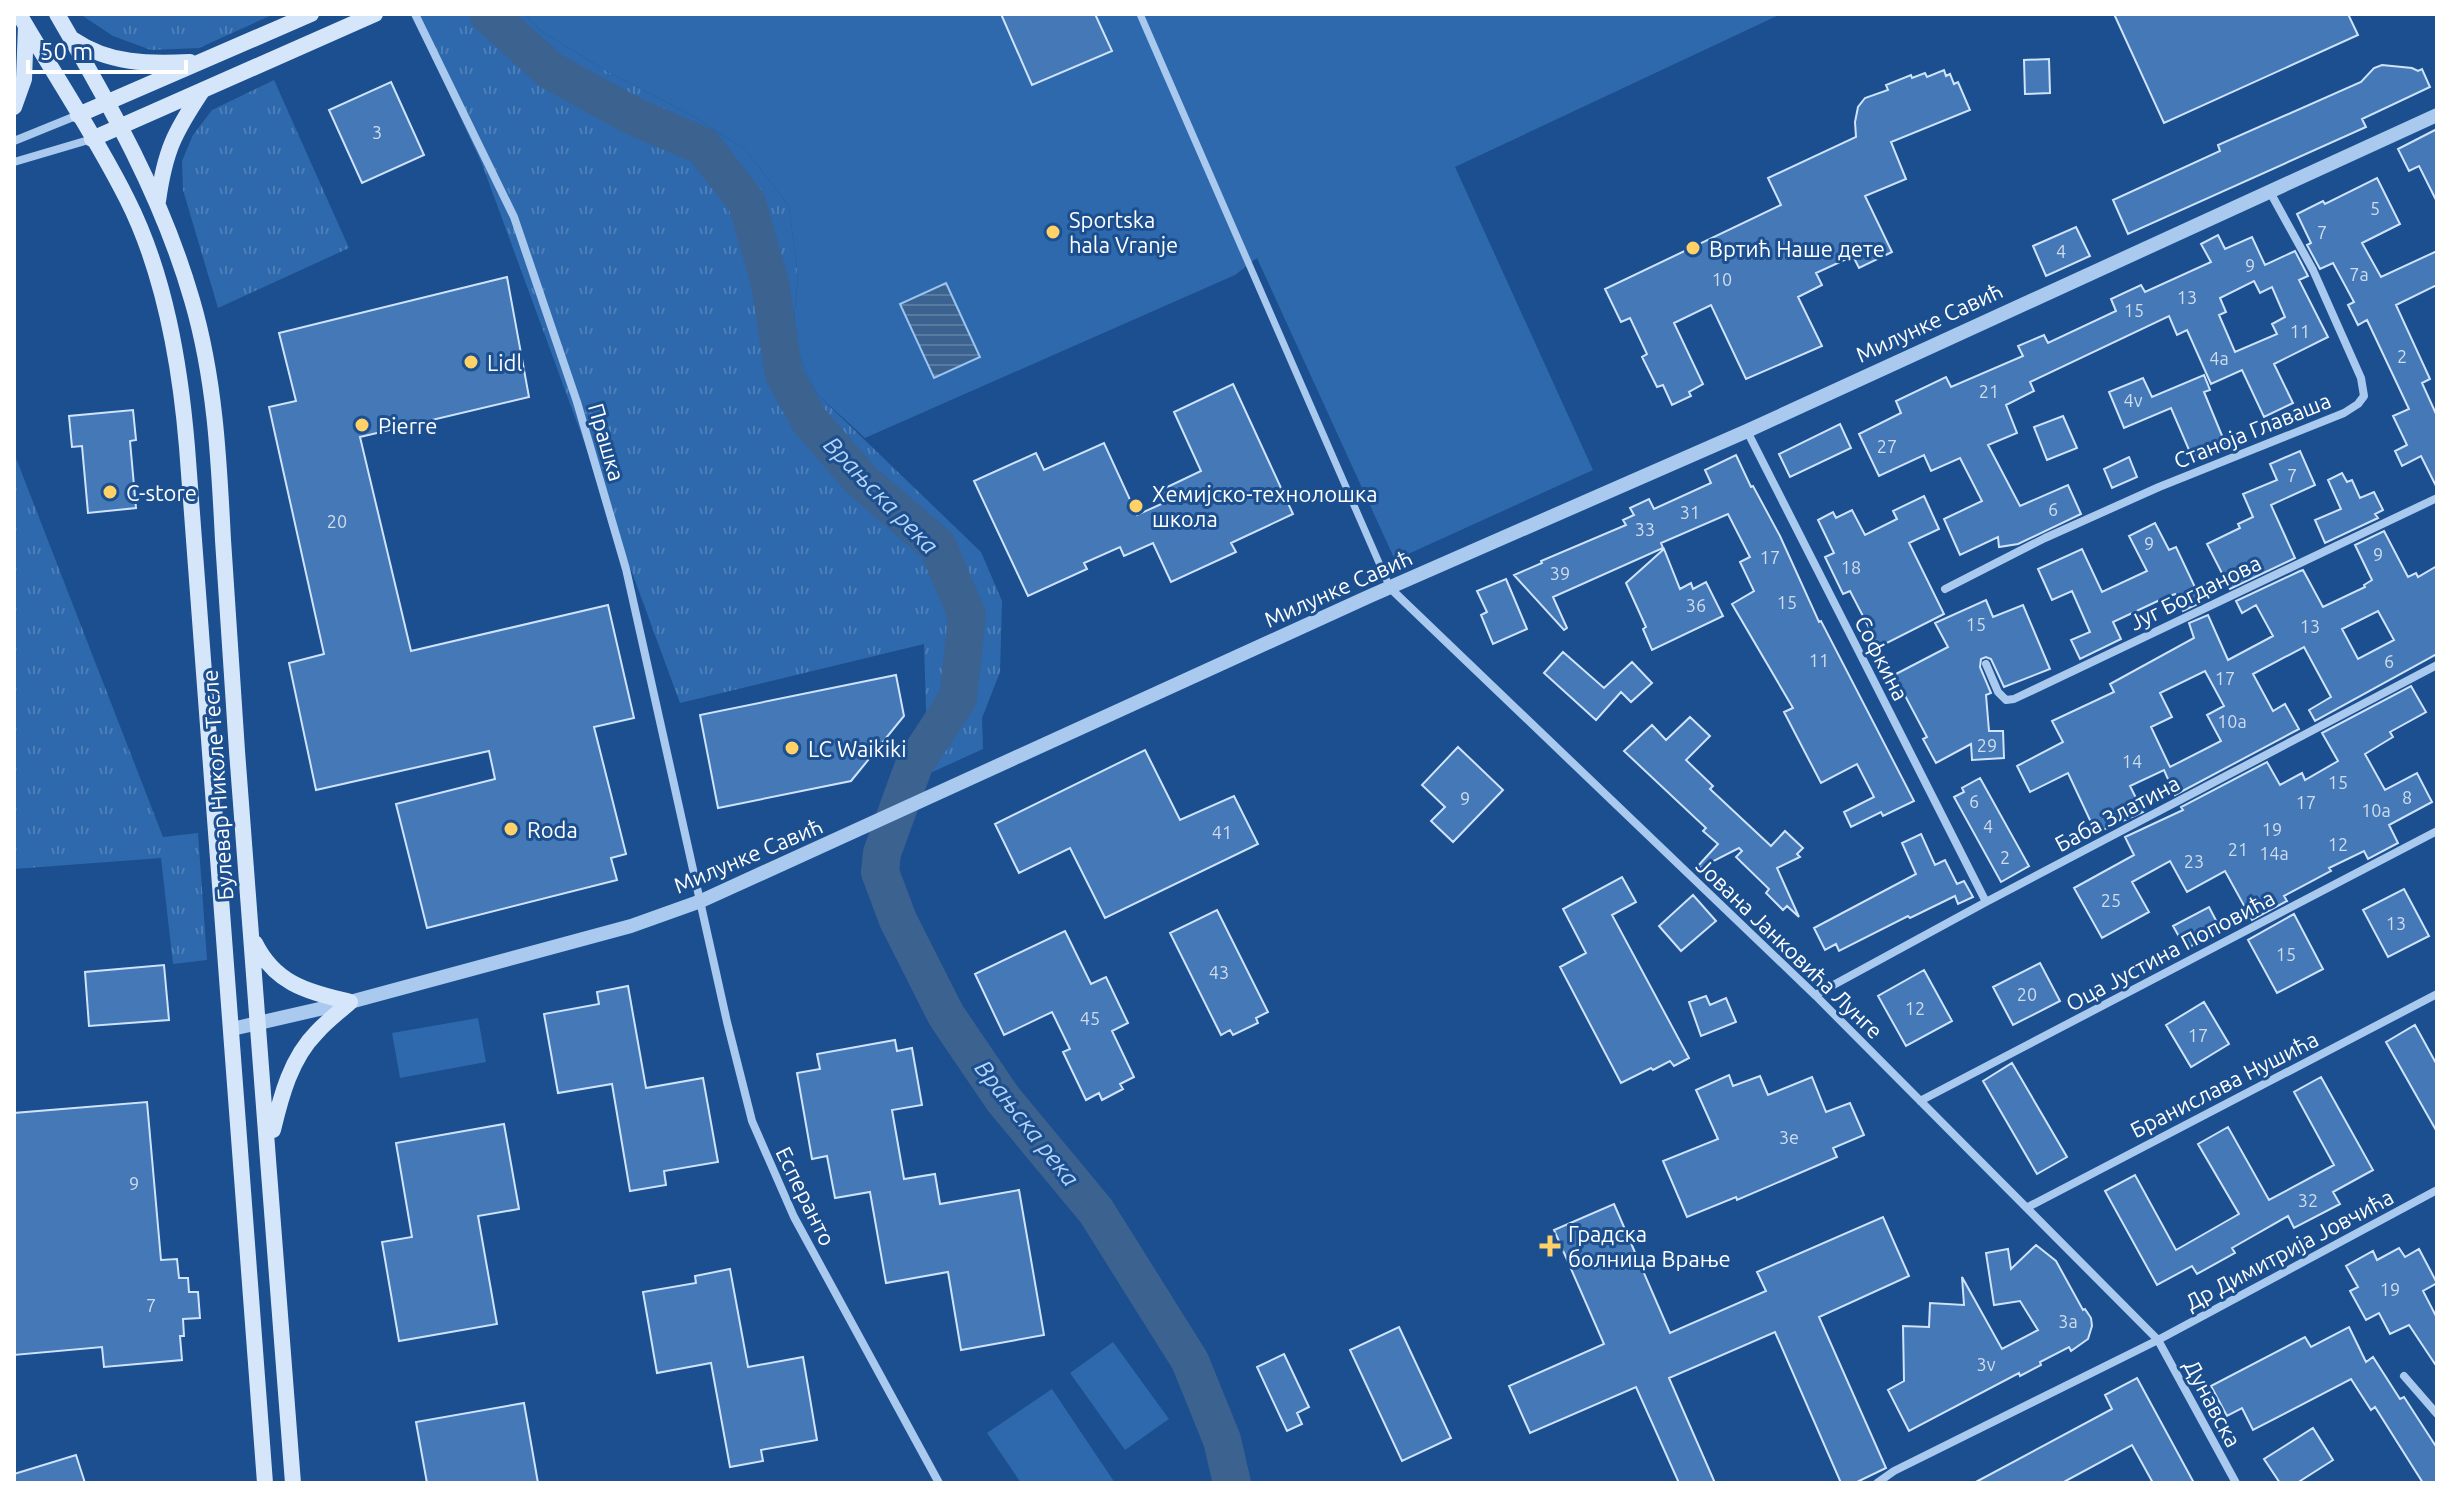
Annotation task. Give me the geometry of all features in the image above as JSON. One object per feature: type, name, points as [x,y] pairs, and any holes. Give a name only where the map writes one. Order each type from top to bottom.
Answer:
[{"type":"main road","name":"Булевар Николе Тесле","points":[[57,14],[122,126],[174,243],[194,304],[211,382],[293,1483]]},
{"type":"main road","points":[[78,115],[311,14]]},
{"type":"main road","points":[[92,139],[375,14]]},
{"type":"main road","name":"Булевар Николе Тесле","points":[[22,19],[128,200],[142,233],[165,313],[179,381],[187,447],[265,1483]]},
{"type":"main road","points":[[14,107],[24,79],[22,19]]},
{"type":"main road","points":[[70,37],[89,50],[116,59],[148,64],[203,62]]},
{"type":"main road","points":[[157,203],[165,157],[172,138],[203,90]]},
{"type":"main road","points":[[250,934],[265,964],[301,990],[350,1002]]},
{"type":"main road","points":[[269,1147],[282,1093],[298,1057],[316,1033],[350,1002]]},
{"type":"street","name":"Прашка","points":[[415,14],[514,217],[573,390],[626,569],[701,901]]},
{"type":"street","points":[[1140,14],[1390,588]]},
{"type":"street","points":[[14,141],[78,115]]},
{"type":"street","name":"Милунке Савић","points":[[232,1029],[350,1002],[631,926],[701,901],[1390,588],[1747,431],[2437,115]]},
{"type":"street","points":[[14,162],[92,139]]},
{"type":"street","name":"Станоја Главаша","points":[[1945,589],[2045,538],[2159,487],[2344,413],[2358,404],[2364,396],[2361,378],[2313,270],[2270,192]]},
{"type":"street","name":"Софкина","points":[[1747,431],[1986,902]]},
{"type":"street","name":"Југ Богданова","points":[[1986,664],[1998,692],[2006,700],[2014,699],[2437,498]]},
{"type":"street","name":"Јована Јанковића Лунге","points":[[1390,588],[1815,995],[2158,1340]]},
{"type":"street","name":"Баба Златина","points":[[1815,995],[2437,665]]},
{"type":"street","name":"Оца Јустина Поповића","points":[[1920,1101],[2437,831]]},
{"type":"street","name":"Есперанто","points":[[701,901],[752,1121],[794,1217],[939,1483]]},
{"type":"street","name":"Бранислава Нушића","points":[[2028,1207],[2437,994]]},
{"type":"street","name":"Др Димитрија Јовчића","points":[[1877,1483],[1894,1471],[2158,1340],[2437,1190]]},
{"type":"street","name":"Дунавска","points":[[2158,1340],[2236,1483]]},
{"type":"street","points":[[2404,1376],[2437,1414]]},
{"type":"green space","points":[[80,14],[274,14],[199,48],[151,50],[113,36]]},
{"type":"green space","points":[[424,14],[525,14],[541,31],[745,149],[789,206],[798,278],[792,340],[817,394],[981,552],[1002,601],[1000,672],[982,718],[983,749],[928,774],[924,644],[680,703],[482,164],[414,18]]},
{"type":"green space","name":"Sportska hala Vranje","points":[[525,14],[1781,14],[1455,167],[1593,470],[1395,560],[1257,258],[1235,275],[865,438],[817,394],[792,340],[798,278],[789,206],[745,149],[541,31]]},
{"type":"green space","points":[[274,80],[349,248],[218,308],[183,190],[182,161],[193,135],[212,110]]},
{"type":"green space","points":[[14,453],[163,837],[198,833],[207,960],[173,964],[161,858],[14,869]]},
{"type":"green space","points":[[478,1018],[486,1062],[400,1078],[392,1033]]},
{"type":"green space","points":[[1113,1342],[1169,1419],[1125,1450],[1070,1373]]},
{"type":"green space","points":[[1052,1389],[1115,1483],[1021,1483],[987,1433]]},
{"type":"shaded area","points":[[946,283],[980,357],[934,378],[900,304]]},
{"type":"building","points":[[1001,14],[1095,14],[1112,51],[1032,85]]},
{"type":"building","points":[[2114,14],[2348,14],[2358,35],[2164,123]]},
{"type":"building","points":[[2049,59],[2050,93],[2025,94],[2024,60]]},
{"type":"building","points":[[2382,65],[2422,69],[2430,87],[2362,119],[2366,127],[2128,234],[2113,200],[2220,151],[2218,145],[2361,82],[2374,68]]},
{"type":"building","points":[[1944,70],[1946,76],[1950,74],[1954,84],[1958,82],[1970,110],[1891,142],[1906,179],[1865,196],[1892,252],[1859,268],[1853,256],[1816,273],[1822,285],[1798,297],[1822,346],[1746,379],[1711,305],[1674,323],[1703,384],[1689,392],[1691,396],[1672,405],[1663,385],[1657,387],[1642,357],[1647,354],[1630,318],[1621,322],[1605,289],[1781,205],[1768,178],[1856,137],[1858,107],[1865,98],[1888,90],[1886,85],[1911,75],[1912,78],[1925,73],[1927,77]]},
{"type":"building","points":[[391,82],[424,155],[362,183],[329,110]]},
{"type":"building","points":[[2437,129],[2437,202],[2419,166],[2409,171],[2398,149]]},
{"type":"building","points":[[2377,178],[2400,224],[2362,243],[2381,277],[2437,251],[2437,285],[2396,305],[2430,379],[2422,383],[2437,416],[2437,488],[2421,456],[2402,466],[2395,451],[2407,445],[2393,416],[2409,409],[2367,320],[2358,325],[2348,305],[2354,302],[2333,263],[2320,269],[2307,245],[2311,243],[2297,214]]},
{"type":"building","points":[[2076,227],[2090,256],[2046,276],[2033,246]]},
{"type":"building","points":[[2218,235],[2225,249],[2252,237],[2265,265],[2295,251],[2308,276],[2299,280],[2328,337],[2274,364],[2293,403],[2264,417],[2242,370],[2211,384],[2187,330],[2177,335],[2169,316],[2030,382],[2034,391],[2006,405],[2017,433],[1988,445],[2020,506],[2068,485],[2081,514],[2018,544],[1999,547],[1998,537],[1960,555],[1944,519],[1982,501],[1960,458],[1931,471],[1924,455],[1879,476],[1859,434],[1901,413],[1896,401],[1946,377],[1951,387],[2023,356],[2018,346],[2044,335],[2048,343],[2116,311],[2111,299],[2141,285],[2145,292],[2211,262],[2201,244]],"holes":[[[2254,281],[2260,293],[2272,287],[2285,317],[2272,324],[2277,334],[2235,352],[2219,315],[2226,312],[2220,298]]]},
{"type":"building","points":[[507,277],[529,397],[360,437],[411,651],[608,605],[634,718],[594,727],[626,854],[611,858],[617,880],[427,928],[396,804],[495,779],[489,751],[316,790],[289,663],[324,654],[269,407],[296,401],[279,333]]},
{"type":"building","points":[[2204,375],[2210,390],[2204,392],[2225,443],[2192,457],[2171,408],[2124,428],[2109,392],[2143,378],[2152,397]]},
{"type":"building","points":[[1233,384],[1293,514],[1231,543],[1236,552],[1171,582],[1153,543],[1124,556],[1120,547],[1084,563],[1087,569],[1028,596],[974,481],[1036,453],[1044,470],[1104,443],[1137,515],[1168,501],[1163,489],[1201,471],[1174,412]]},
{"type":"building","points":[[133,410],[136,440],[130,441],[136,508],[88,513],[82,446],[72,447],[69,416]]},
{"type":"building","points":[[2063,416],[2077,448],[2047,460],[2034,427]]},
{"type":"building","points":[[1840,424],[1851,448],[1790,477],[1779,454]]},
{"type":"building","points":[[2300,451],[2315,485],[2271,505],[2295,558],[2230,589],[2207,544],[2240,528],[2238,524],[2253,517],[2243,494],[2277,480],[2270,464]]},
{"type":"building","points":[[1736,455],[1780,536],[1819,622],[1914,801],[1883,816],[1881,812],[1851,827],[1844,812],[1874,797],[1857,764],[1821,783],[1784,712],[1793,708],[1732,604],[1754,591],[1740,562],[1750,557],[1728,514],[1661,543],[1663,548],[1553,597],[1567,628],[1564,630],[1514,575],[1626,525],[1623,520],[1634,515],[1630,508],[1649,499],[1654,509],[1711,483],[1705,470]]},
{"type":"building","points":[[2129,457],[2137,477],[2112,488],[2104,469]]},
{"type":"building","points":[[2342,473],[2347,482],[2352,480],[2360,498],[2374,492],[2383,510],[2375,514],[2378,518],[2325,543],[2315,520],[2341,509],[2328,480]]},
{"type":"building","points":[[1924,496],[1939,529],[1909,543],[1944,614],[1879,647],[1850,591],[1843,594],[1825,557],[1834,553],[1818,520],[1833,512],[1836,518],[1852,510],[1865,535],[1897,519],[1893,511]]},
{"type":"building","points":[[2155,523],[2169,550],[2176,547],[2202,602],[2183,611],[2175,594],[2162,599],[2113,622],[2121,639],[2080,659],[2071,640],[2090,632],[2072,591],[2052,600],[2038,569],[2082,549],[2102,592],[2147,571],[2129,536]]},
{"type":"building","points":[[2384,531],[2408,577],[2416,573],[2418,577],[2437,566],[2437,654],[2315,721],[2309,710],[2331,697],[2304,647],[2253,674],[2273,711],[2285,704],[2299,729],[2175,795],[2164,770],[2130,786],[2143,812],[2096,833],[2068,773],[2030,792],[2017,766],[2063,742],[2052,721],[2114,692],[2110,684],[2194,638],[2189,623],[2208,615],[2228,660],[2273,636],[2256,605],[2242,613],[2236,601],[2300,571],[2303,570],[2323,607],[2365,587],[2372,580],[2355,545]],"holes":[[[2378,611],[2394,640],[2358,659],[2342,629]],[[2205,671],[2224,706],[2207,715],[2221,741],[2170,767],[2151,727],[2172,717],[2160,693]]]},
{"type":"building","points":[[1664,549],[1680,589],[1691,583],[1693,589],[1706,582],[1723,616],[1652,650],[1643,629],[1646,627],[1626,583]]},
{"type":"building","points":[[1506,579],[1527,629],[1493,644],[1481,615],[1487,612],[1477,591]]},
{"type":"building","points":[[1986,600],[1993,617],[2023,605],[2050,669],[2004,687],[1991,659],[1981,659],[1980,667],[1991,693],[1986,695],[1989,731],[2003,731],[2004,758],[1972,760],[1971,744],[1936,763],[1923,739],[1927,737],[1894,675],[1948,647],[1935,623]]},
{"type":"building","points":[[1563,652],[1604,688],[1632,662],[1652,683],[1631,702],[1621,692],[1596,720],[1544,673]]},
{"type":"building","name":"LC Waikiki","points":[[896,675],[904,716],[851,781],[718,808],[700,715]]},
{"type":"building","points":[[2411,686],[2426,712],[2390,732],[2393,737],[2365,754],[2385,790],[2417,773],[2432,802],[2389,825],[2398,843],[2368,859],[2364,851],[2329,868],[2331,871],[2284,896],[2287,901],[2252,920],[2225,871],[2187,892],[2170,861],[2132,882],[2149,912],[2102,938],[2074,888],[2134,855],[2125,837],[2183,810],[2181,807],[2267,762],[2280,785],[2302,773],[2305,780],[2338,761],[2322,733]]},
{"type":"building","points":[[1690,717],[1710,736],[1686,760],[1713,786],[1710,789],[1771,846],[1785,831],[1803,848],[1797,854],[1800,857],[1777,868],[1799,917],[1787,906],[1783,910],[1766,893],[1769,889],[1736,857],[1742,851],[1739,848],[1698,869],[1718,844],[1703,831],[1706,828],[1624,751],[1652,725],[1666,740]]},
{"type":"building","points":[[1458,747],[1503,790],[1453,842],[1431,821],[1445,807],[1422,785]]},
{"type":"building","points":[[1145,750],[1180,820],[1234,796],[1258,844],[1105,918],[1070,848],[1019,873],[995,824]]},
{"type":"building","points":[[1980,778],[2029,866],[2001,882],[1954,797],[1964,792],[1962,788]]},
{"type":"building","points":[[1921,834],[1935,865],[1945,860],[1957,884],[1964,881],[1973,897],[1958,904],[1955,896],[1839,951],[1836,944],[1825,950],[1814,928],[1916,874],[1902,843]]},
{"type":"building","points":[[1622,877],[1636,902],[1612,915],[1689,1058],[1674,1066],[1670,1061],[1621,1083],[1560,967],[1586,953],[1563,909]]},
{"type":"building","points":[[2404,889],[2429,936],[2388,957],[2363,910]]},
{"type":"building","points":[[1693,895],[1716,921],[1681,951],[1659,926]]},
{"type":"building","points":[[2209,907],[2221,930],[2186,949],[2173,926]]},
{"type":"building","points":[[1217,910],[1268,1012],[1256,1018],[1258,1023],[1233,1035],[1230,1030],[1221,1035],[1170,933]]},
{"type":"building","points":[[2294,914],[2323,969],[2277,993],[2248,940]]},
{"type":"building","points":[[1065,931],[1091,984],[1106,977],[1128,1023],[1112,1031],[1134,1077],[1120,1084],[1123,1089],[1102,1100],[1099,1093],[1086,1100],[1063,1052],[1070,1049],[1052,1012],[1004,1035],[975,974]]},
{"type":"building","points":[[2040,963],[2060,1001],[2013,1025],[1993,987]]},
{"type":"building","points":[[164,965],[169,1020],[89,1026],[85,972]]},
{"type":"building","points":[[1924,970],[1952,1021],[1906,1046],[1878,996]]},
{"type":"building","points":[[628,986],[646,1088],[703,1078],[718,1162],[664,1171],[666,1185],[630,1191],[612,1084],[558,1093],[544,1014],[599,1004],[597,992]]},
{"type":"building","points":[[1706,996],[1710,1005],[1726,998],[1736,1022],[1701,1036],[1689,1002]]},
{"type":"building","points":[[2204,1002],[2229,1044],[2191,1067],[2166,1025]]},
{"type":"building","points":[[2415,1025],[2437,1065],[2437,1132],[2386,1042]]},
{"type":"building","points":[[895,1040],[897,1051],[912,1048],[922,1105],[892,1110],[904,1179],[935,1174],[940,1204],[1019,1190],[1044,1335],[961,1350],[948,1272],[886,1283],[870,1192],[835,1198],[827,1156],[812,1159],[797,1073],[820,1069],[817,1054]]},
{"type":"building","points":[[2012,1063],[2067,1157],[2037,1174],[1983,1081]]},
{"type":"building","points":[[1729,1075],[1733,1086],[1760,1076],[1768,1095],[1812,1077],[1826,1112],[1850,1103],[1864,1135],[1833,1148],[1837,1157],[1737,1200],[1736,1197],[1687,1217],[1663,1161],[1718,1139],[1696,1090]]},
{"type":"building","points":[[2321,1077],[2373,1170],[2333,1192],[2340,1204],[2294,1228],[2288,1216],[2232,1248],[2235,1253],[2197,1274],[2192,1266],[2157,1285],[2105,1191],[2135,1175],[2176,1250],[2239,1214],[2198,1144],[2228,1127],[2269,1200],[2334,1165],[2294,1092]]},
{"type":"building","points":[[147,1102],[161,1260],[177,1259],[179,1278],[188,1278],[189,1292],[198,1292],[200,1318],[183,1319],[184,1336],[180,1336],[182,1360],[104,1367],[102,1347],[14,1355],[14,1113]]},
{"type":"building","points":[[504,1124],[519,1209],[478,1216],[497,1324],[399,1341],[382,1242],[412,1237],[396,1143]]},
{"type":"building","points":[[1614,1204],[1670,1333],[1766,1291],[1757,1272],[1883,1217],[1909,1276],[1819,1317],[1886,1468],[1855,1483],[1841,1483],[1775,1332],[1669,1378],[1715,1483],[1679,1483],[1636,1387],[1530,1433],[1509,1386],[1604,1344],[1554,1230]]},
{"type":"building","points":[[2036,1245],[2056,1261],[2083,1310],[2091,1318],[2088,1339],[2071,1351],[2069,1347],[2040,1362],[2041,1365],[2020,1376],[2019,1373],[1909,1431],[1888,1390],[1904,1381],[1903,1326],[1929,1327],[1930,1303],[1964,1305],[1962,1277],[2002,1349],[2038,1330],[2020,1301],[1994,1305],[1986,1253],[2008,1249],[2011,1269]]},
{"type":"building","points":[[2399,1248],[2405,1257],[2419,1249],[2437,1283],[2423,1291],[2437,1318],[2437,1367],[2409,1325],[2390,1334],[2379,1313],[2366,1320],[2350,1291],[2358,1287],[2346,1266],[2373,1251],[2377,1260]]},
{"type":"building","points":[[730,1269],[748,1367],[803,1357],[817,1440],[761,1450],[763,1461],[730,1467],[711,1363],[657,1373],[643,1292],[696,1283],[695,1276]]},
{"type":"building","points":[[1399,1327],[1451,1438],[1402,1461],[1350,1350]]},
{"type":"building","points":[[2349,1327],[2366,1362],[2373,1357],[2437,1448],[2437,1483],[2423,1483],[2375,1407],[2371,1410],[2351,1379],[2253,1430],[2242,1408],[2227,1416],[2211,1386],[2305,1337],[2311,1347]]},
{"type":"building","points":[[1284,1354],[1309,1407],[1297,1413],[1302,1424],[1287,1431],[1257,1367]]},
{"type":"building","points":[[2137,1378],[2194,1483],[2153,1483],[2132,1445],[2062,1483],[1974,1483],[2112,1409],[2105,1395]]},
{"type":"building","points":[[524,1403],[538,1483],[427,1483],[416,1422]]},
{"type":"building","points":[[2313,1428],[2333,1460],[2297,1483],[2280,1483],[2264,1459]]},
{"type":"building","points":[[76,1455],[85,1483],[14,1483],[14,1474]]},
{"type":"waterway","name":"Врањска река","points":[[488,14],[551,71],[635,117],[703,146],[747,203],[770,283],[784,374],[809,420],[862,481],[938,546],[967,616],[958,698],[914,765],[882,853],[880,872],[898,920],[946,1015],[1003,1099],[1096,1211],[1190,1361],[1222,1440],[1232,1483]]},
{"type":"place","name":"Sportska hala Vranje","points":[[1053,232]]},
{"type":"place","name":"Вртић Наше дете","points":[[1693,248]]},
{"type":"place","name":"Lidl","points":[[471,362]]},
{"type":"place","name":"Pierre","points":[[362,425]]},
{"type":"place","name":"C-store","points":[[110,492]]},
{"type":"place","name":"Хемијско-технолошка школа","points":[[1136,506]]},
{"type":"place","name":"LC Waikiki","points":[[792,748]]},
{"type":"place","name":"Roda","points":[[511,829]]},
{"type":"place","name":"Градска болница Врање","points":[[1550,1246]]}]
